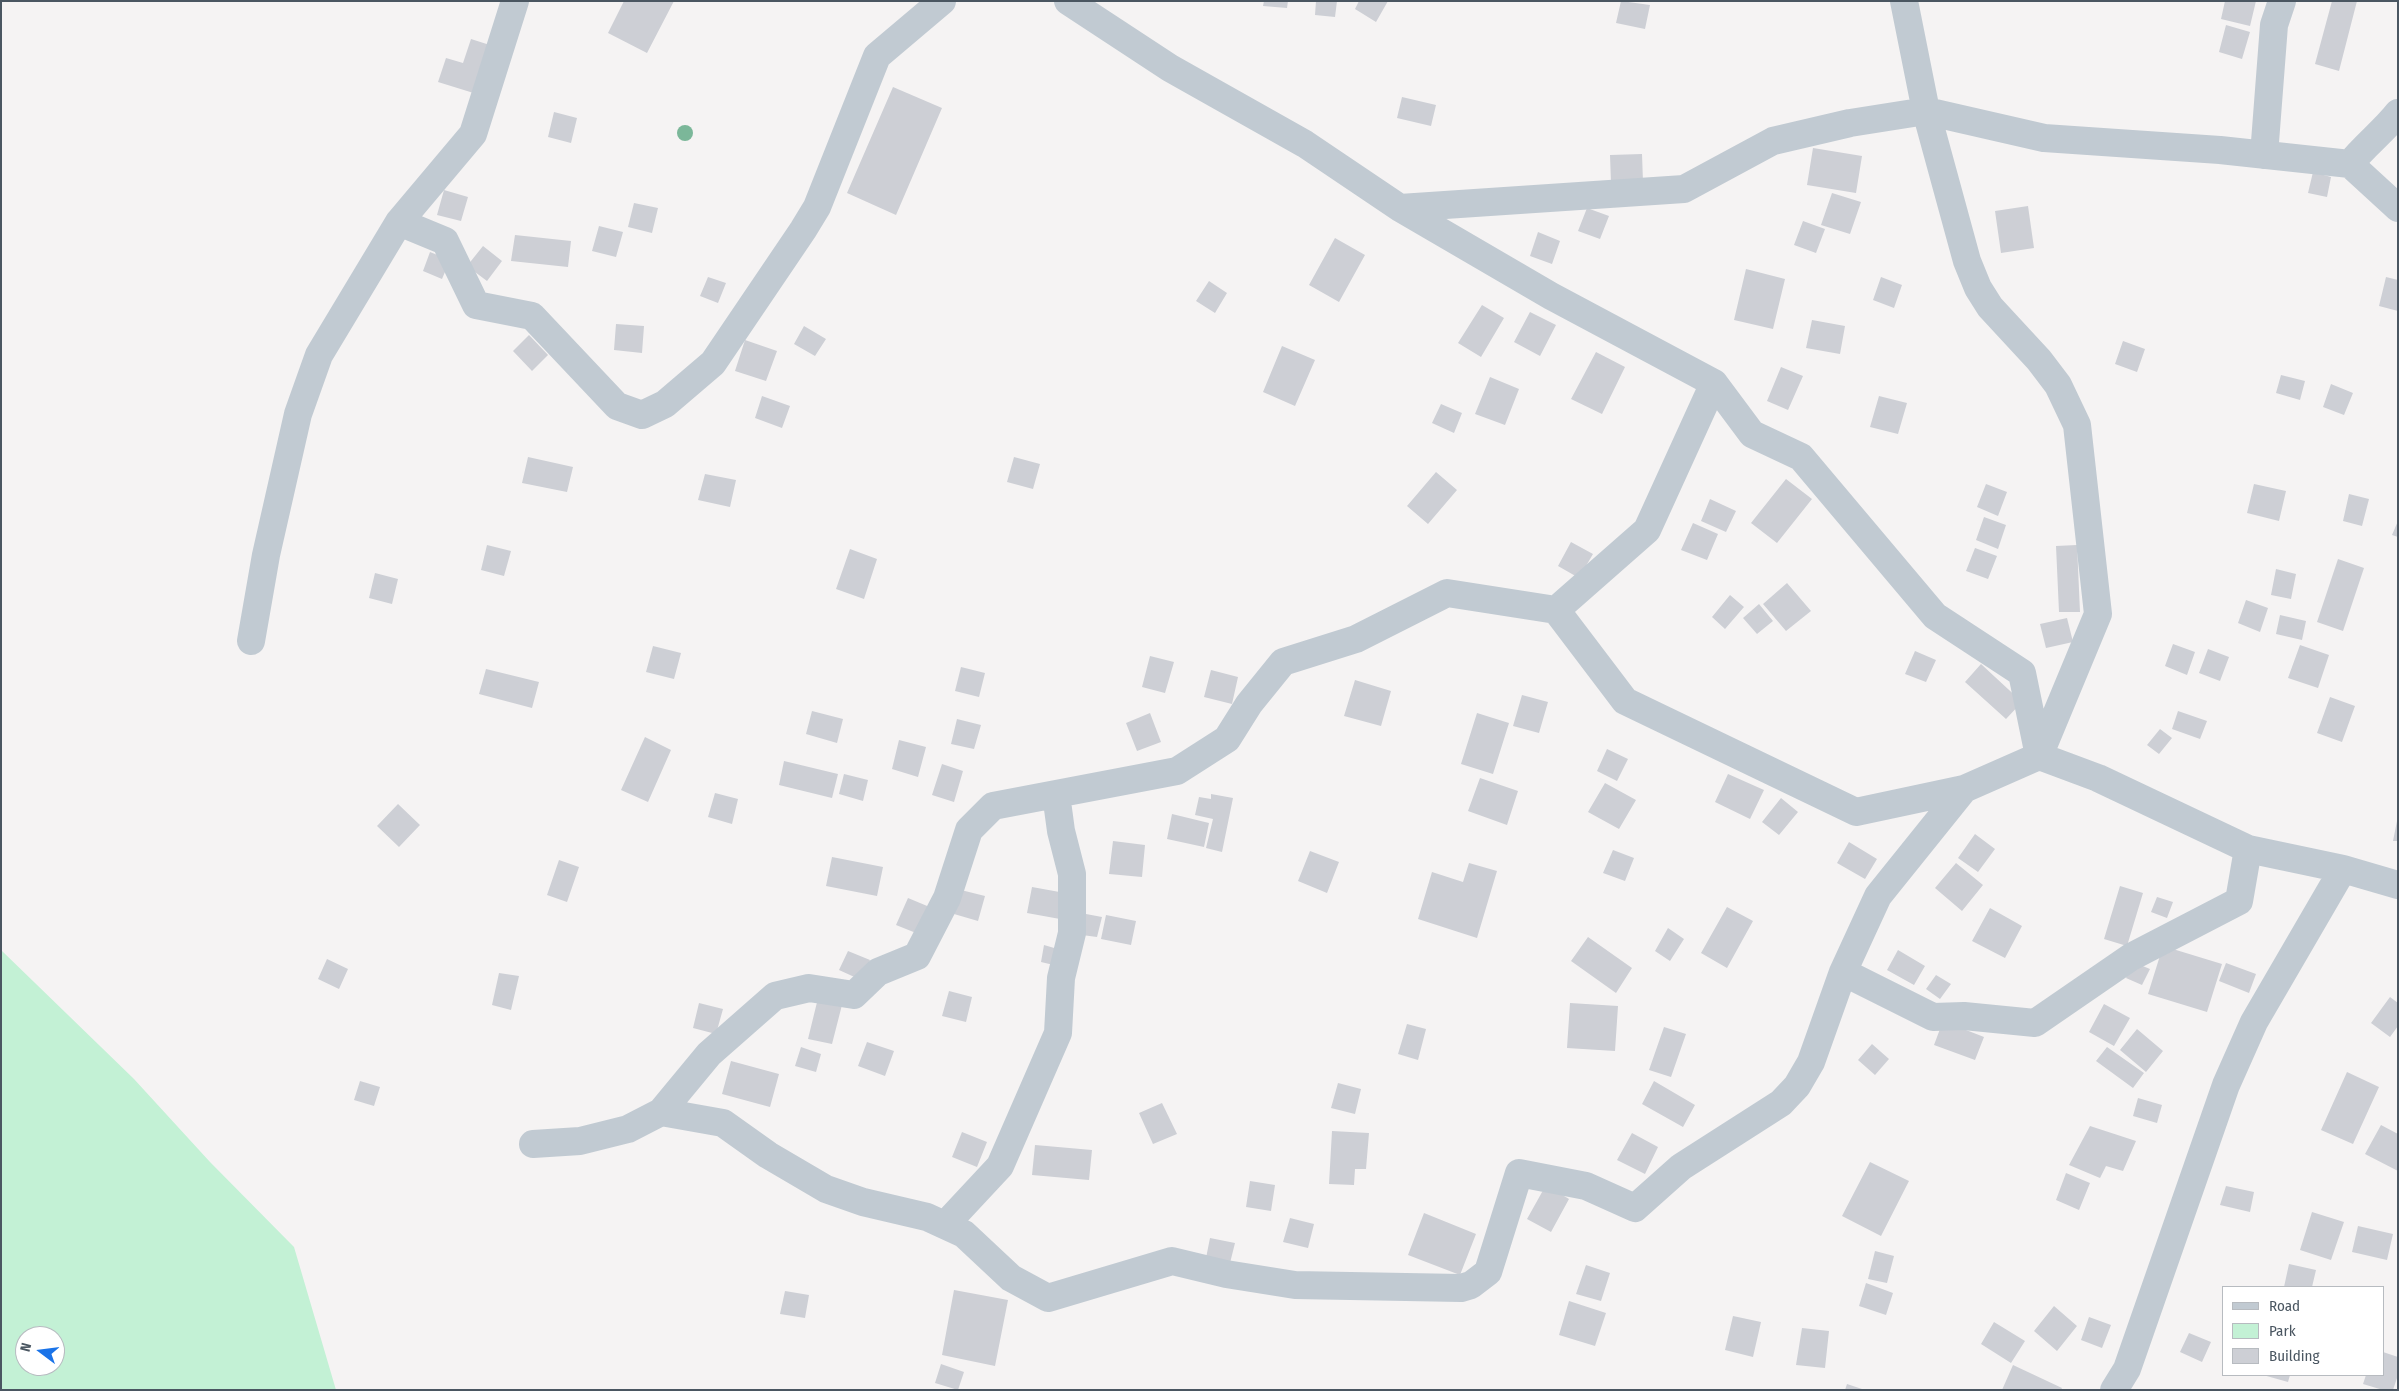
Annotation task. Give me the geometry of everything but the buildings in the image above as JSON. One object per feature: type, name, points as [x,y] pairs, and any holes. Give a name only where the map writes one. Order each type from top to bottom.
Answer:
[{"type":"street","points":[[251,641],[266,555],[298,414],[319,355],[399,222],[472,134],[515,1]]},
{"type":"street","points":[[399,222],[445,241],[476,305],[532,316],[617,406],[642,415],[654,411],[666,404],[713,364],[817,207],[866,80],[878,56],[942,1]]},
{"type":"street","points":[[1068,1],[1170,68],[1305,144],[1400,208],[1551,296],[1714,383],[1752,434],[1800,457],[1935,616],[2022,673],[2039,756]]},
{"type":"street","points":[[532,1144],[580,1140],[628,1129],[661,1112],[709,1054],[774,996],[809,988],[854,995],[878,972],[917,956],[947,898],[969,830],[993,806],[1177,771],[1227,739],[1249,704],[1283,662],[1356,639],[1447,593],[1556,610],[1625,701],[1856,812],[1964,789],[2039,756],[2098,614],[2077,425],[2058,385],[2039,360],[1990,307],[1978,288],[1967,261],[1926,111],[1904,1]]},
{"type":"street","points":[[2264,155],[2274,25],[2282,1]]},
{"type":"street","points":[[1400,208],[1684,189],[1773,141],[1850,123],[1926,111],[2044,138],[2264,155],[2350,164],[2398,208]]},
{"type":"street","points":[[2350,164],[2366,143],[2389,124],[2398,113]]},
{"type":"street","points":[[1556,610],[1646,530],[1714,383]]},
{"type":"street","points":[[2039,756],[2098,778],[2248,849],[2343,869],[2398,885]]},
{"type":"street","points":[[661,1112],[723,1123],[768,1155],[826,1189],[863,1202],[927,1217],[964,1234],[1011,1278],[1048,1298],[1172,1261],[1226,1274],[1295,1285],[1461,1288],[1488,1272],[1519,1173],[1586,1186],[1635,1208],[1681,1167],[1781,1103],[1796,1086],[1811,1062],[1843,972],[1878,896],[1964,789]]},
{"type":"street","points":[[944,1225],[1000,1166],[1058,1034],[1061,978],[1072,933],[1072,874],[1061,830],[1056,794]]},
{"type":"street","points":[[1843,972],[1933,1017],[1964,1016],[2035,1023],[2131,958],[2240,901],[2248,849]]},
{"type":"street","points":[[2114,1390],[2127,1370],[2230,1076],[2254,1022],[2343,869]]},
{"type":"green space","points":[[1,950],[134,1079],[210,1162],[294,1247],[336,1390],[1,1390]]}]
